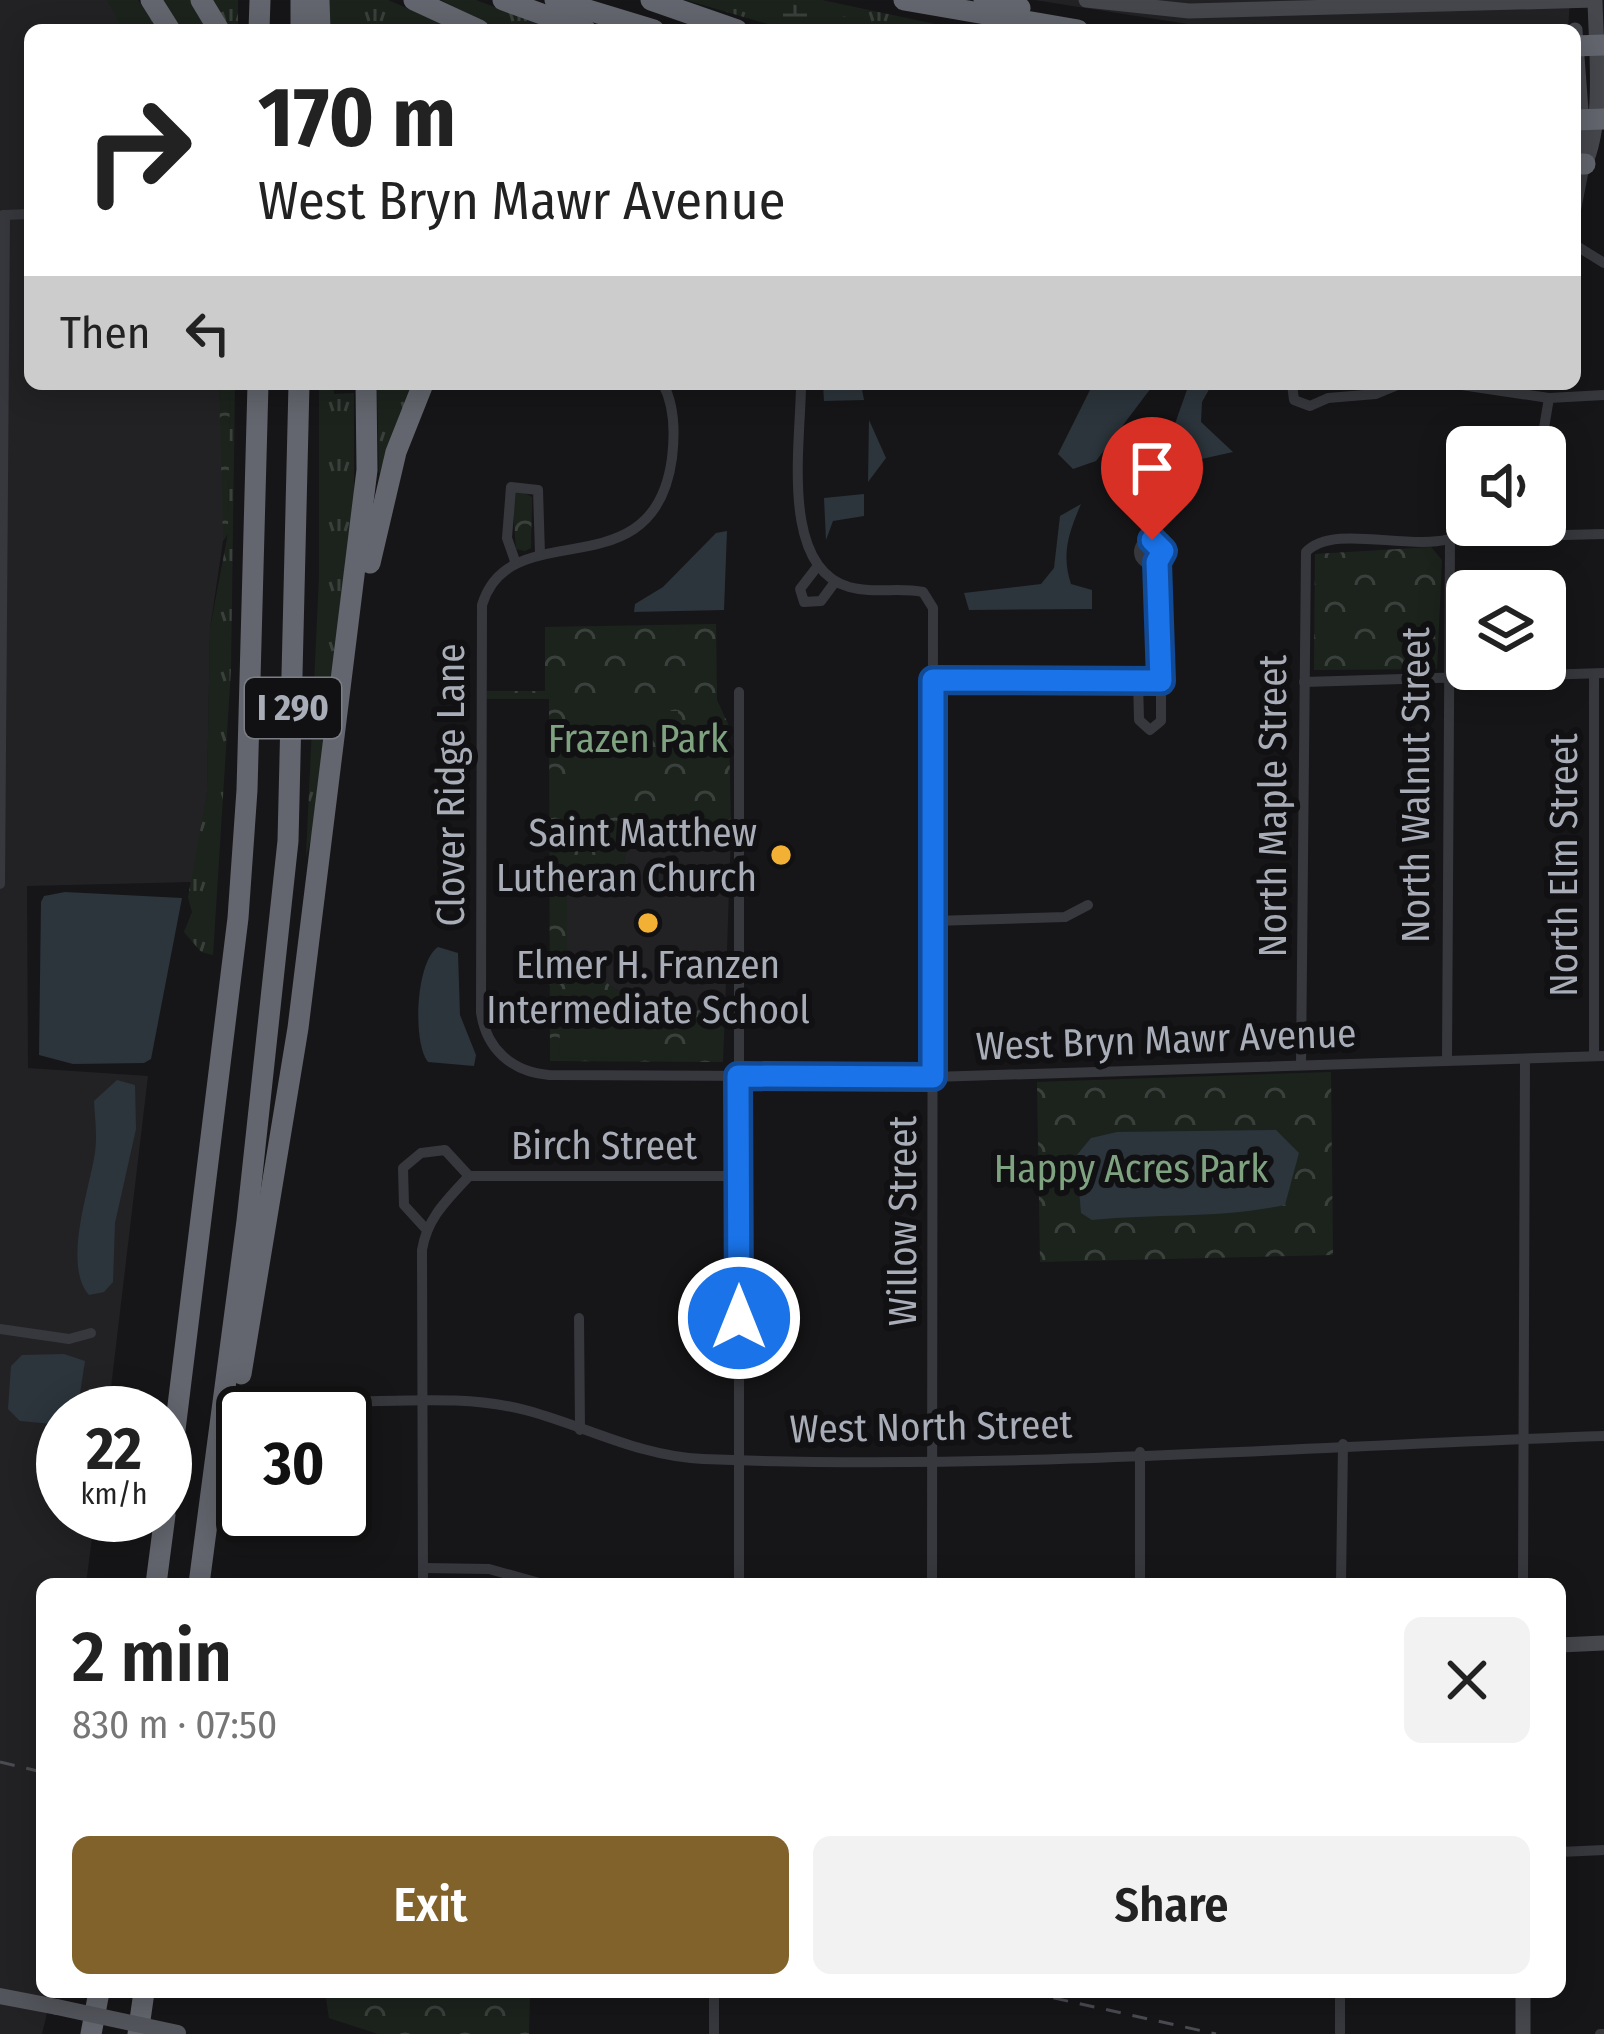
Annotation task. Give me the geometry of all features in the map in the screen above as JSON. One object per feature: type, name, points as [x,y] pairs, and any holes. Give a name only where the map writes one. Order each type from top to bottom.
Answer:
[{"type":"highway","points":[[414,0],[466,24]]},
{"type":"highway","points":[[503,0],[569,24]]},
{"type":"highway","points":[[555,0],[634,24]]},
{"type":"highway","points":[[651,0],[720,24]]},
{"type":"highway","points":[[904,0],[1043,24]]},
{"type":"highway","points":[[984,0],[1078,24]]},
{"type":"highway","points":[[244,390],[254,605]]},
{"type":"highway","name":"I 290","points":[[181,1386],[238,918],[254,605],[258,390]]},
{"type":"highway","name":"I 290","points":[[200,1578],[288,842],[299,390]]},
{"type":"highway","points":[[208,1521],[238,1393],[278,1158],[367,470],[366,390]]},
{"type":"highway","points":[[330,769],[343,731],[377,522],[395,452],[421,390]]},
{"type":"highway","name":"I 290","points":[[156,1578],[161,1542]]},
{"type":"highway","points":[[94,2034],[100,1998]]},
{"type":"highway","points":[[138,2034],[143,1998]]},
{"type":"main road","points":[[0,1996],[181,2033]]},
{"type":"street","points":[[1086,0],[1189,11],[1595,0],[1598,124],[1588,164]]},
{"type":"street","points":[[1581,92],[1588,164]]},
{"type":"street","points":[[0,884],[3,215]]},
{"type":"street","points":[[540,554],[538,490],[517,485],[508,492],[507,538],[515,561],[601,546],[628,532],[652,507],[672,456],[672,410],[665,390]]},
{"type":"street","name":"Willow Street","points":[[801,390],[801,526],[817,568],[835,582],[928,596],[933,608],[932,1578]]},
{"type":"street","points":[[1292,390],[1292,397],[1302,405],[1316,406],[1328,398],[1361,398],[1383,390]]},
{"type":"street","points":[[1326,390],[1328,398]]},
{"type":"street","points":[[1495,390],[1549,398],[1604,395]]},
{"type":"street","points":[[1544,426],[1549,398]]},
{"type":"street","points":[[1566,535],[1604,534]]},
{"type":"street","name":"North Maple Street","points":[[1301,1065],[1309,548],[1328,541],[1446,539]]},
{"type":"street","name":"Clover Ridge Lane","points":[[515,561],[490,585],[481,612],[481,1006],[486,1032],[509,1063],[540,1075],[738,1076]]},
{"type":"street","points":[[1138,680],[1139,720],[1148,730],[1161,722],[1157,562]]},
{"type":"street","name":"Willow Street","points":[[817,568],[800,589],[805,602],[821,601],[835,582]]},
{"type":"street","points":[[1566,674],[1599,673]]},
{"type":"street","name":"North Elm Street","points":[[1599,673],[1599,1056]]},
{"type":"street","points":[[1304,682],[1446,678]]},
{"type":"street","points":[[933,680],[1161,681]]},
{"type":"street","name":"North Walnut Street","points":[[1447,1061],[1449,690]]},
{"type":"street","points":[[739,692],[739,1578]]},
{"type":"street","points":[[933,921],[1065,917],[1088,904]]},
{"type":"street","name":"West Bryn Mawr Avenue","points":[[738,1076],[933,1077],[1599,1056]]},
{"type":"street","points":[[1523,1578],[1525,1060]]},
{"type":"street","name":"Birch Street","points":[[469,1176],[425,1228],[404,1205],[403,1168],[421,1153],[445,1150],[469,1176],[740,1176]]},
{"type":"street","points":[[422,1578],[425,1228]]},
{"type":"street","points":[[579,1318],[580,1430]]},
{"type":"street","points":[[0,1329],[69,1339],[92,1333]]},
{"type":"street","name":"West North Street","points":[[372,1402],[503,1406],[657,1456],[739,1460],[933,1459],[1604,1436]]},
{"type":"street","points":[[1341,1578],[1343,1444]]},
{"type":"street","points":[[1139,1452],[1139,1578]]},
{"type":"street","points":[[423,1568],[489,1570],[520,1578]]},
{"type":"street","points":[[1566,1645],[1604,1643]]},
{"type":"street","points":[[1566,1852],[1604,1850]]},
{"type":"street","points":[[714,1998],[714,2034]]},
{"type":"street","points":[[1340,1998],[1340,2034]]},
{"type":"street","points":[[1523,1998],[1523,2034]]},
{"type":"shaded area","points":[[0,0],[107,0],[121,24],[24,24],[24,390],[219,390],[223,541],[210,629],[207,792],[192,882],[27,886],[28,1068],[148,1076],[111,1386],[36,1386],[36,1542],[91,1542],[87,1578],[36,1578],[36,1998],[51,1998],[42,2034],[0,2034]]},
{"type":"shaded area","points":[[1034,0],[1570,0],[1568,24],[1188,24]]},
{"type":"shaded area","points":[[823,390],[862,390],[864,400],[824,401]]},
{"type":"shaded area","points":[[1090,390],[1149,390],[1096,461],[1073,469],[1058,454]]},
{"type":"shaded area","points":[[1187,390],[1209,390],[1202,402],[1201,422],[1233,452],[1197,460],[1163,458]]},
{"type":"shaded area","points":[[869,420],[886,458],[868,482]]},
{"type":"shaded area","points":[[864,494],[864,516],[833,521],[826,540],[824,498]]},
{"type":"shaded area","points":[[1081,504],[1070,534],[1067,563],[1071,584],[1092,590],[1092,609],[969,610],[964,593],[1041,584],[1054,568],[1060,516]]},
{"type":"shaded area","points":[[727,531],[724,610],[634,612],[635,604],[663,587],[716,533]]},
{"type":"shaded area","name":"Elmer H. Franzen Intermediate School","points":[[648,829],[731,830],[725,1011],[644,1009],[567,955],[566,882],[624,880],[626,838]]},
{"type":"shaded area","points":[[65,892],[182,898],[151,1059],[144,1063],[73,1064],[39,1055],[41,902],[44,896]]},
{"type":"shaded area","points":[[438,947],[458,953],[460,1015],[476,1055],[474,1066],[428,1062],[423,1052],[418,1021],[421,984]]},
{"type":"shaded area","points":[[117,1080],[135,1085],[136,1129],[115,1223],[113,1282],[104,1292],[89,1295],[78,1266],[78,1248],[95,1151],[94,1101]]},
{"type":"shaded area","points":[[1276,1130],[1299,1153],[1285,1205],[1092,1220],[1081,1213],[1076,1156],[1091,1138],[1117,1132]]},
{"type":"shaded area","points":[[64,1354],[85,1361],[81,1386],[36,1386],[36,1422],[20,1421],[8,1409],[11,1366],[22,1355]]},
{"type":"green space","points":[[107,0],[138,0],[155,24],[120,24]]},
{"type":"green space","points":[[162,0],[238,0],[238,24],[177,24]]},
{"type":"green space","points":[[329,0],[388,0],[444,24],[330,24]]},
{"type":"green space","points":[[441,0],[476,0],[540,24],[489,24]]},
{"type":"green space","points":[[686,0],[822,0],[935,24],[768,24]]},
{"type":"green space","points":[[791,4],[878,24],[790,24],[780,17]]},
{"type":"green space","points":[[219,390],[230,390],[228,534],[223,541]]},
{"type":"green space","points":[[230,390],[235,390],[231,669],[213,955],[201,952],[184,932],[192,912],[188,897],[207,792],[210,629],[228,533]]},
{"type":"green space","points":[[319,390],[334,390],[334,394],[354,393],[354,497],[316,817],[306,857],[319,578]]},
{"type":"green space","points":[[377,390],[410,390],[379,474]]},
{"type":"green space","points":[[518,490],[532,497],[531,548],[525,551],[516,549],[512,496]]},
{"type":"green space","points":[[1431,547],[1442,560],[1437,669],[1314,670],[1315,554]]},
{"type":"green space","name":"Frazen Park","points":[[716,624],[717,700],[729,726],[731,830],[649,829],[647,839],[626,839],[624,880],[567,882],[567,955],[644,1009],[725,1011],[723,1062],[550,1061],[549,699],[487,699],[487,691],[545,691],[545,627]]},
{"type":"green space","points":[[572,709],[632,709],[632,802],[572,802]]},
{"type":"green space","points":[[662,711],[678,711],[678,745],[662,746]]},
{"type":"green space","points":[[559,989],[605,991],[624,1000],[629,1045],[620,1059],[560,1058]]},
{"type":"green space","name":"Happy Acres Park","points":[[1331,1072],[1333,1255],[1040,1262],[1037,1082]]},
{"type":"green space","points":[[326,1998],[530,1998],[529,2034],[378,2034],[329,2018]]},
{"type":"railway","points":[[0,1762],[36,1771]]},
{"type":"railway","points":[[1054,1998],[1216,2034]]},
{"type":"place","name":"Saint Matthew Lutheran Church","points":[[781,855]]},
{"type":"place","name":"Elmer H. Franzen Intermediate School","points":[[648,923]]},
{"type":"route","points":[[739,1318],[738,1076],[933,1077],[933,680],[1161,681],[1162,581],[1157,562],[1163,551],[1152,540]]}]
